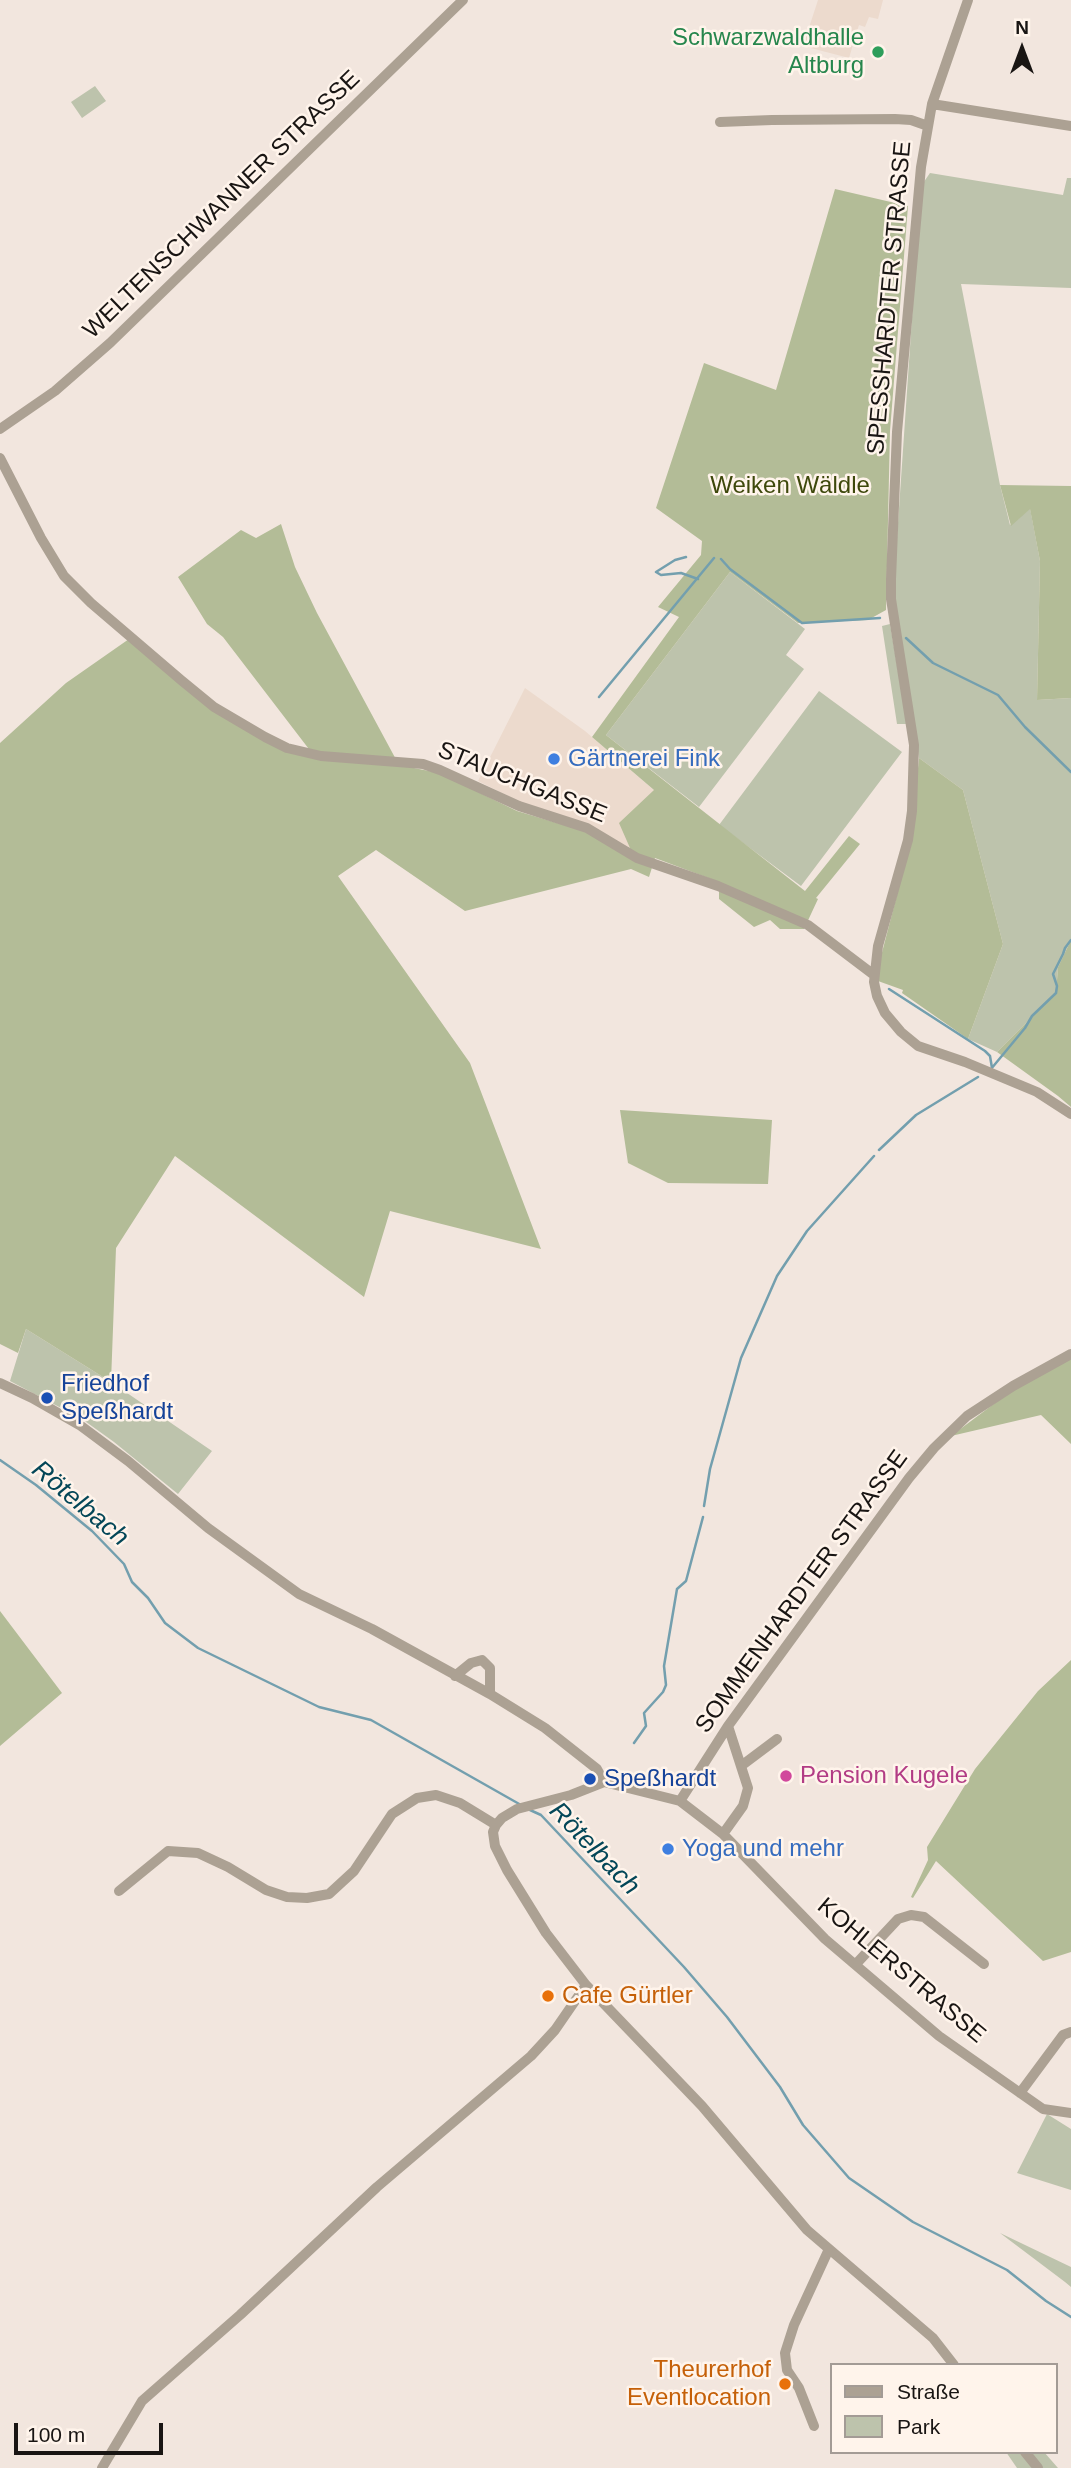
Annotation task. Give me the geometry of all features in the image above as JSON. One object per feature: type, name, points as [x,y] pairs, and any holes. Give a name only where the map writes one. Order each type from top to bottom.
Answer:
[{"type":"street","name":"WELTENSCHWANNER STRASSE","points":[[0,429],[55,391],[110,344],[463,0]]},
{"type":"street","name":"SPESSHARDTER STRASSE","points":[[968,0],[932,104],[920,167],[897,432],[891,579],[891,598],[914,745],[912,811],[908,840],[878,946],[874,975],[877,996],[885,1013],[901,1032],[918,1046],[1026,1087],[1071,1114]]},
{"type":"street","points":[[932,104],[1071,126]]},
{"type":"street","points":[[720,122],[895,119],[928,126]]},
{"type":"street","name":"STAUCHGASSE","points":[[0,458],[41,538],[64,576],[91,603],[214,707],[287,748],[321,756],[422,764],[519,806],[587,828],[636,858],[718,886],[808,925],[874,975]]},
{"type":"street","name":"SOMMENHARDTER STRASSE","points":[[680,1801],[728,1726],[908,1478],[934,1448],[967,1416],[1013,1386],[1071,1354]]},
{"type":"street","points":[[0,1383],[81,1426],[128,1461],[208,1528],[299,1594],[372,1629],[491,1693],[545,1728],[597,1769],[604,1782]]},
{"type":"street","points":[[456,1676],[471,1663],[482,1660],[490,1668],[491,1693]]},
{"type":"street","points":[[723,1834],[743,1806],[748,1788],[728,1726]]},
{"type":"street","points":[[741,1766],[777,1739]]},
{"type":"street","points":[[680,1801],[604,1782],[571,1795],[517,1809],[496,1825],[493,1832],[495,1846],[546,1933],[586,1985],[702,2106],[807,2230],[933,2338],[952,2363]]},
{"type":"street","points":[[119,1891],[168,1851],[198,1853],[266,1890],[287,1897],[307,1898],[329,1894],[354,1871],[392,1814],[417,1798],[436,1795],[460,1803],[496,1825]]},
{"type":"street","name":"KOHLERSTRASSE","points":[[680,1801],[723,1834],[825,1939],[939,2036],[1043,2109],[1071,2113]]},
{"type":"street","points":[[856,1964],[898,1919],[911,1914],[924,1917],[984,1964]]},
{"type":"street","points":[[102,2468],[142,2402],[377,2187],[531,2056],[555,2030],[586,1985]]},
{"type":"street","points":[[1020,2093],[1063,2035],[1071,2032]]},
{"type":"street","points":[[814,2426],[799,2388],[787,2370],[785,2353],[794,2325],[831,2250]]},
{"type":"street","points":[[1027,2454],[1038,2468]]},
{"type":"shaded area","points":[[818,0],[883,0],[878,19],[869,17],[865,27],[859,25],[849,58],[803,46]]},
{"type":"shaded area","name":"Gärtnerei Fink","points":[[525,688],[585,731],[655,791],[630,848],[520,802],[478,781]]},
{"type":"green space","points":[[95,86],[106,101],[82,118],[71,102]]},
{"type":"green space","points":[[930,173],[1063,195],[1067,178],[1071,178],[1071,288],[961,284],[1010,525],[1030,508],[1040,561],[1037,700],[1071,698],[1071,940],[1058,967],[1056,993],[997,1052],[968,1039],[1003,944],[963,790],[919,758],[896,613],[895,567],[921,186]]},
{"type":"green space","name":"Weiken Wäldle","points":[[835,189],[908,206],[890,431],[886,610],[868,620],[798,623],[730,572],[606,735],[805,891],[849,836],[860,844],[816,898],[818,899],[804,929],[780,929],[770,920],[754,927],[719,899],[719,882],[655,858],[649,877],[631,869],[465,911],[376,850],[338,876],[470,1063],[541,1249],[390,1211],[364,1297],[175,1156],[116,1248],[111,1382],[26,1329],[18,1353],[0,1344],[0,743],[66,683],[129,639],[213,709],[315,757],[223,637],[207,624],[178,577],[241,530],[256,538],[281,524],[295,567],[317,613],[399,765],[439,773],[517,811],[630,848],[619,823],[654,790],[592,737],[679,617],[658,607],[701,555],[702,541],[656,508],[704,363],[776,390]]},
{"type":"green space","points":[[1000,485],[1071,486],[1071,698],[1037,700],[1040,561],[1030,509],[1011,526]]},
{"type":"green space","points":[[730,572],[805,629],[786,655],[804,669],[699,807],[606,735]]},
{"type":"green space","points":[[890,624],[907,724],[897,724],[882,626]]},
{"type":"green space","points":[[819,691],[902,752],[801,886],[719,825]]},
{"type":"green space","points":[[919,758],[963,790],[1003,944],[968,1039],[902,993],[903,990],[878,981],[879,964],[911,841]]},
{"type":"green space","points":[[1071,940],[1071,1107],[997,1052],[1056,993],[1058,967]]},
{"type":"green space","points":[[620,1110],[772,1120],[768,1184],[668,1183],[628,1163]]},
{"type":"green space","points":[[26,1329],[111,1382],[212,1451],[178,1494],[82,1419],[10,1381]]},
{"type":"green space","points":[[1071,1359],[1071,1444],[1041,1415],[951,1436],[1015,1388]]},
{"type":"green space","points":[[0,1611],[62,1693],[0,1746]]},
{"type":"green space","points":[[1071,1660],[1071,1952],[1043,1961],[936,1861],[913,1898],[911,1897],[928,1860],[927,1847],[975,1769],[1038,1691]]},
{"type":"green space","points":[[1047,2114],[1071,2129],[1071,2190],[1017,2173]]},
{"type":"green space","points":[[1000,2233],[1071,2267],[1071,2287],[1065,2282]]},
{"type":"green space","points":[[1007,2454],[1046,2454],[1058,2468],[1017,2468]]},
{"type":"waterway","points":[[686,557],[675,560],[656,572],[661,575],[681,573],[698,579]]},
{"type":"waterway","points":[[599,697],[714,558]]},
{"type":"waterway","points":[[721,559],[730,569],[802,623],[880,618]]},
{"type":"waterway","points":[[906,638],[933,663],[998,695],[1025,727],[1071,772]]},
{"type":"waterway","points":[[991,1069],[1032,1016],[1056,993],[1053,974],[1071,940]]},
{"type":"waterway","points":[[889,989],[985,1051],[990,1056],[992,1068]]},
{"type":"waterway","points":[[879,1150],[916,1115],[978,1077]]},
{"type":"waterway","points":[[704,1506],[710,1469],[741,1358],[777,1276],[807,1231],[874,1156]]},
{"type":"waterway","name":"Rötelbach","points":[[0,1460],[36,1485],[92,1531],[124,1564],[132,1582],[148,1598],[165,1623],[198,1648],[319,1707],[371,1720],[521,1805]]},
{"type":"waterway","points":[[634,1743],[646,1726],[644,1713],[666,1685],[664,1666],[677,1589],[686,1581],[703,1517]]},
{"type":"waterway","name":"Rötelbach","points":[[530,1810],[541,1815],[684,1967],[727,2017],[780,2087],[803,2125],[849,2178],[913,2222],[1007,2270],[1071,2317]]},
{"type":"place","name":"Schwarzwaldhalle Altburg","points":[[878,52]]},
{"type":"place","name":"Gärtnerei Fink","points":[[554,759]]},
{"type":"place","name":"Friedhof Speßhardt","points":[[47,1398]]},
{"type":"place","name":"Pension Kugele","points":[[786,1776]]},
{"type":"place","name":"Speßhardt","points":[[590,1779]]},
{"type":"place","name":"Yoga und mehr","points":[[668,1849]]},
{"type":"place","name":"Cafe Gürtler","points":[[548,1996]]},
{"type":"place","name":"Theurerhof Eventlocation","points":[[785,2384]]}]
